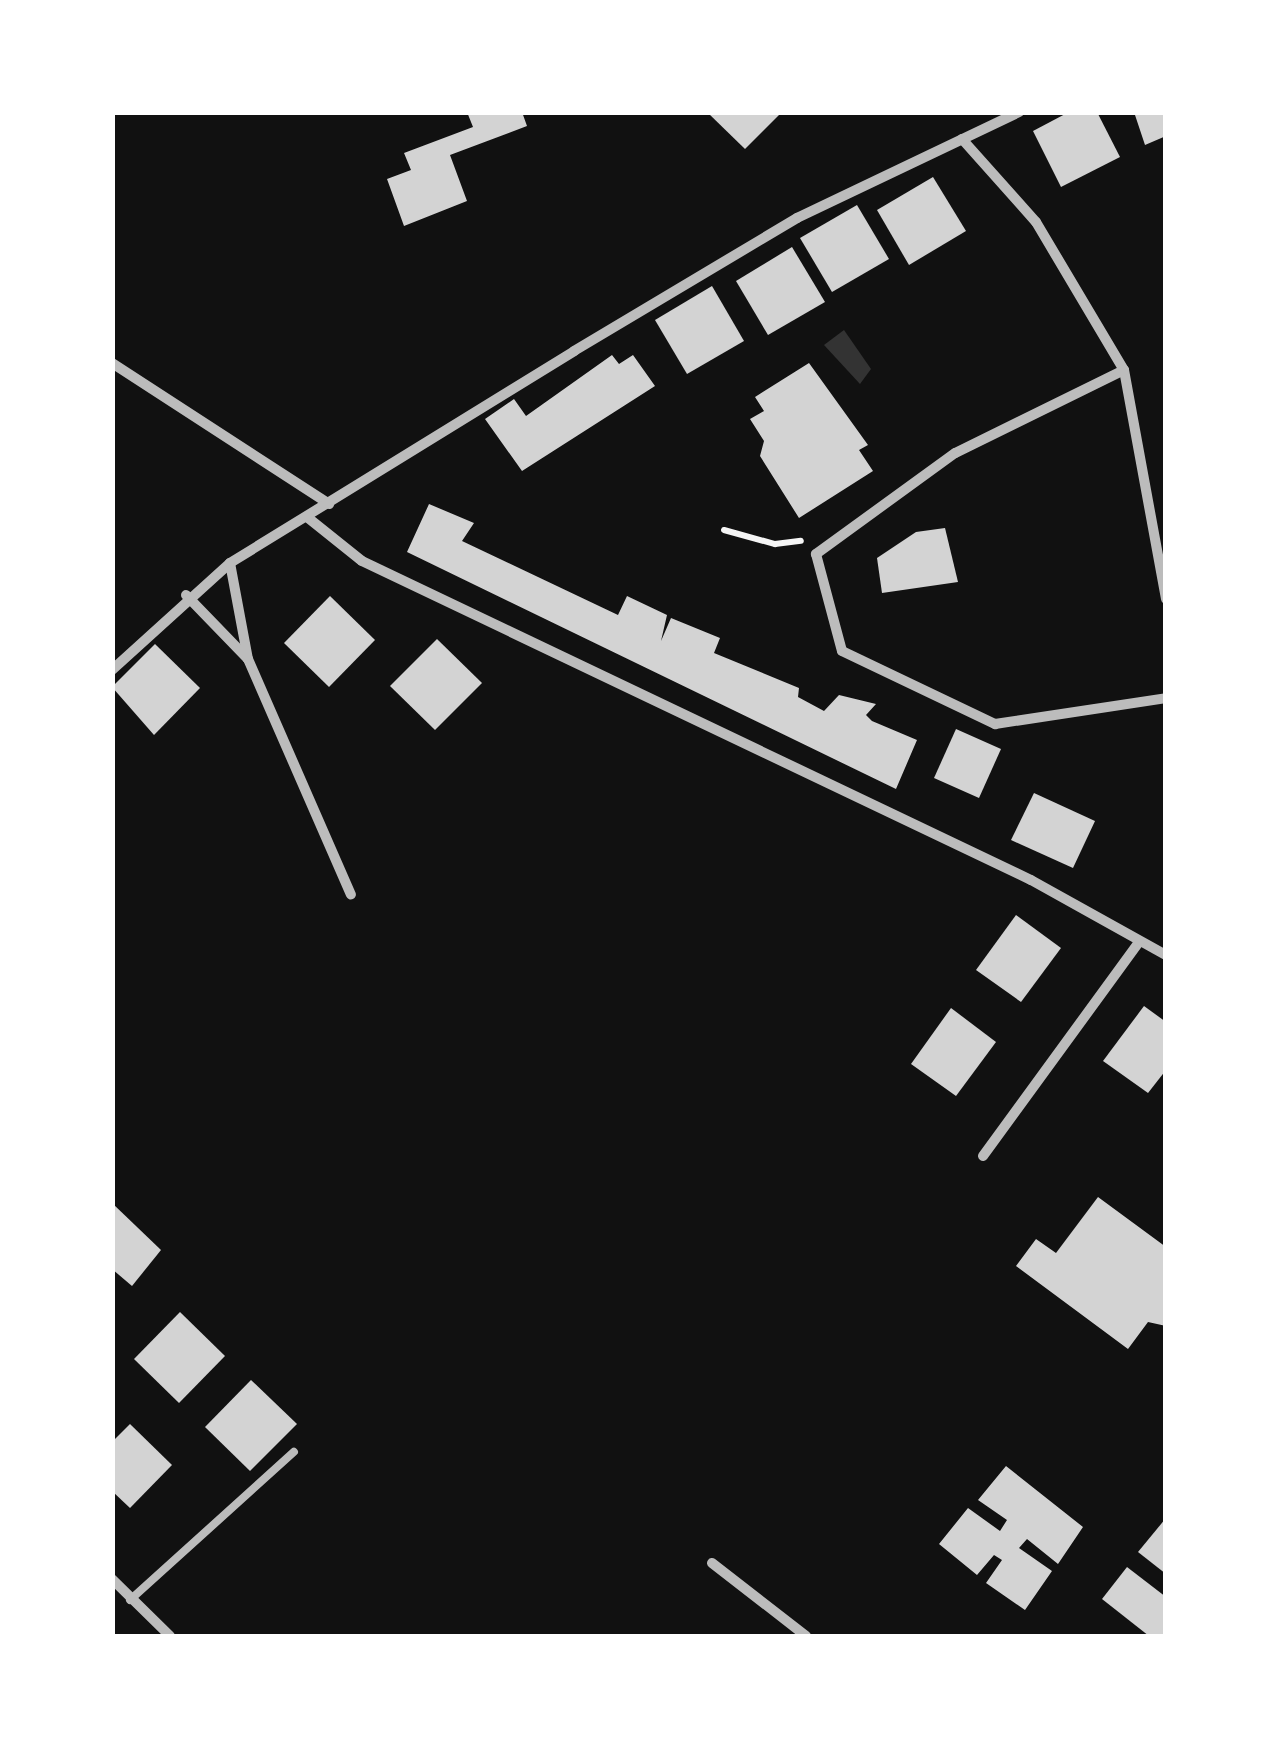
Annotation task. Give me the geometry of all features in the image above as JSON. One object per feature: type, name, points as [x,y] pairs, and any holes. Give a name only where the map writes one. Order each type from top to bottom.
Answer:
[{"type":"street","points":[[112,670],[186,595],[230,563],[797,218],[1019,112]]},
{"type":"street","points":[[962,139],[1036,222],[1124,370],[1166,599]]},
{"type":"street","points":[[112,363],[329,504]]},
{"type":"street","points":[[1124,370],[955,453],[822,542],[816,554],[842,651],[995,724],[1166,698]]},
{"type":"street","points":[[307,518],[362,561],[1031,880],[1166,954]]},
{"type":"street","points":[[230,563],[248,659],[351,895]]},
{"type":"street","points":[[186,595],[248,659]]},
{"type":"street","points":[[982,1156],[1139,942]]},
{"type":"street","points":[[712,1563],[806,1636]]},
{"type":"street","points":[[112,1578],[170,1636]]},
{"type":"lane","points":[[130,1600],[294,1452]]},
{"type":"path","points":[[724,530],[775,544],[822,542]]},
{"type":"shaded area","points":[[844,330],[871,369],[860,384],[824,345]]},
{"type":"building","points":[[467,112],[522,112],[527,126],[450,155],[467,201],[404,226],[387,179],[411,170],[404,153],[473,127]]},
{"type":"building","points":[[707,112],[782,112],[745,149]]},
{"type":"building","points":[[1069,112],[1097,112],[1120,157],[1061,187],[1033,131]]},
{"type":"building","points":[[1134,112],[1166,112],[1166,136],[1145,145]]},
{"type":"building","points":[[933,177],[966,231],[909,265],[877,210]]},
{"type":"building","points":[[857,205],[889,259],[832,292],[800,238]]},
{"type":"building","points":[[792,247],[825,302],[768,335],[736,281]]},
{"type":"building","points":[[712,286],[744,341],[687,374],[655,320]]},
{"type":"building","points":[[612,355],[619,364],[633,355],[655,386],[522,471],[485,419],[514,399],[526,416]]},
{"type":"building","points":[[809,363],[868,445],[859,450],[873,471],[799,518],[760,456],[764,441],[750,419],[764,411],[755,397]]},
{"type":"building","points":[[429,504],[474,523],[462,541],[618,615],[627,596],[667,615],[661,641],[671,618],[720,638],[714,653],[799,688],[798,697],[824,711],[839,695],[876,704],[866,715],[872,721],[917,740],[896,789],[407,552]]},
{"type":"building","points":[[945,528],[958,582],[882,593],[877,558],[916,532]]},
{"type":"building","points":[[330,596],[375,640],[329,687],[284,643]]},
{"type":"building","points":[[437,639],[482,683],[435,730],[390,686]]},
{"type":"building","points":[[155,644],[200,688],[154,735],[112,687]]},
{"type":"building","points":[[956,729],[1001,749],[979,798],[934,778]]},
{"type":"building","points":[[1034,793],[1095,821],[1073,868],[1011,840]]},
{"type":"building","points":[[1016,915],[1061,948],[1021,1002],[976,970]]},
{"type":"building","points":[[1144,1006],[1166,1022],[1166,1070],[1148,1093],[1103,1061]]},
{"type":"building","points":[[951,1008],[996,1042],[956,1096],[911,1064]]},
{"type":"building","points":[[1098,1197],[1166,1247],[1166,1326],[1148,1322],[1128,1349],[1016,1266],[1036,1239],[1056,1253]]},
{"type":"building","points":[[112,1203],[161,1250],[132,1286],[112,1269]]},
{"type":"building","points":[[180,1312],[225,1356],[179,1403],[134,1359]]},
{"type":"building","points":[[251,1380],[297,1424],[250,1471],[205,1427]]},
{"type":"building","points":[[130,1424],[172,1465],[130,1508],[112,1491],[112,1442]]},
{"type":"building","points":[[1006,1466],[1083,1527],[1058,1564],[1027,1539],[1019,1548],[1052,1571],[1025,1610],[986,1583],[1002,1560],[994,1555],[977,1575],[939,1544],[968,1508],[1000,1531],[1007,1520],[978,1500]]},
{"type":"building","points":[[1166,1518],[1166,1574],[1138,1552]]},
{"type":"building","points":[[1127,1567],[1166,1597],[1166,1636],[1149,1636],[1102,1599]]}]
